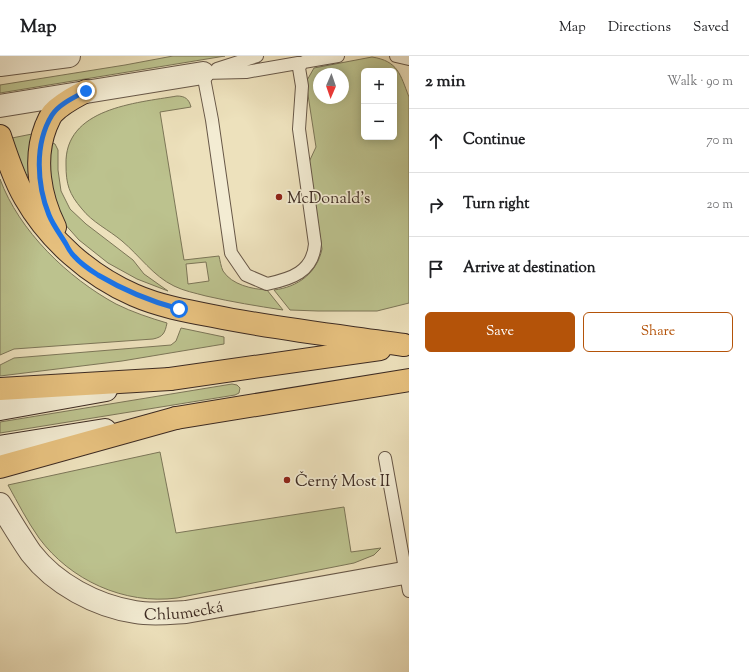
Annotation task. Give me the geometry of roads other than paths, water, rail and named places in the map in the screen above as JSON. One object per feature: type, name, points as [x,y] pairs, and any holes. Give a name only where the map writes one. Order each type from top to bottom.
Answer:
[{"type":"main road","points":[[74,256],[55,228],[49,215],[41,185],[40,151],[44,131],[52,113],[71,98],[86,91]]},
{"type":"main road","points":[[0,136],[18,185],[46,226],[74,256],[91,270],[134,295],[179,309],[252,324],[407,345]]},
{"type":"main road","points":[[0,389],[170,379],[407,345]]},
{"type":"main road","points":[[1,460],[176,418],[409,380]]},
{"type":"street","points":[[0,65],[69,56]]},
{"type":"street","points":[[0,106],[203,73]]},
{"type":"street","points":[[0,409],[170,379]]},
{"type":"street","name":"Chlumecká","points":[[0,504],[31,552],[56,577],[86,596],[118,609],[151,614],[186,612],[408,578]]},
{"type":"lane","points":[[203,73],[257,56]]},
{"type":"lane","points":[[203,73],[246,72],[338,56]]},
{"type":"lane","points":[[396,56],[409,59]]},
{"type":"lane","points":[[203,73],[208,93],[231,252],[246,274],[267,284],[293,277],[303,270],[310,262],[314,254],[315,244],[299,129],[302,86],[299,68],[302,63],[306,61]]},
{"type":"lane","points":[[386,458],[408,578]]},
{"type":"place","name":"McDonald's","points":[[279,197]]},
{"type":"place","name":"Černý Most II","points":[[287,480]]}]
